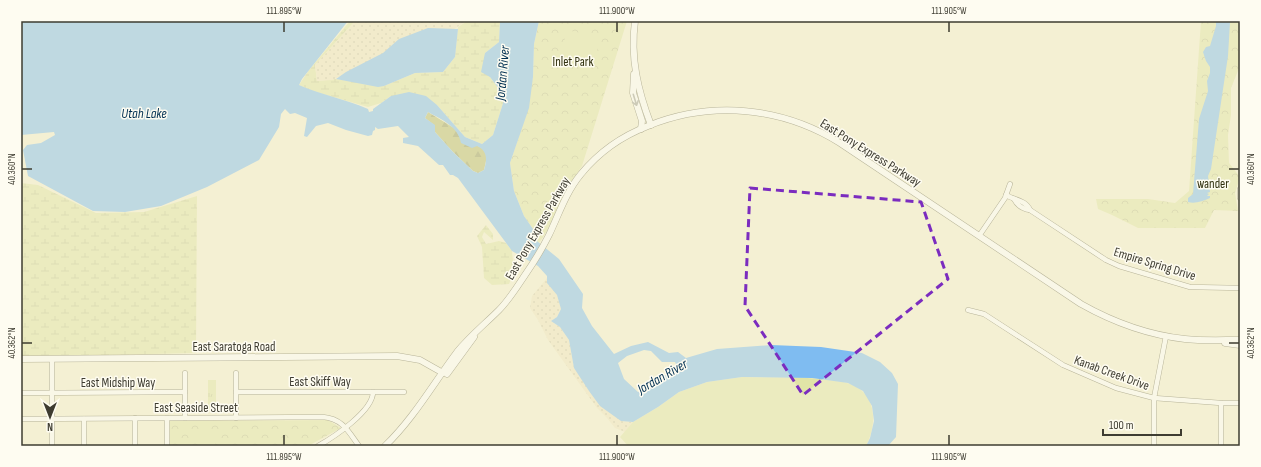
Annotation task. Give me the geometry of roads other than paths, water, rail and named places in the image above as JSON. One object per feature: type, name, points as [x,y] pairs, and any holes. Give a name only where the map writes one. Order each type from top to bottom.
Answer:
[{"type":"main road","points":[[635,21],[635,68],[633,93],[642,121],[641,129]]},
{"type":"main road","points":[[635,68],[641,98],[651,125]]},
{"type":"main road","name":"East Pony Express Parkway","points":[[416,411],[467,340],[505,303],[531,266],[544,244],[566,196],[581,174],[608,148],[619,140],[641,129],[684,114],[722,110],[754,112],[792,120],[818,131],[840,143],[1091,310],[1123,324],[1166,336],[1240,345]]},
{"type":"main road","name":"East Pony Express Parkway","points":[[386,446],[436,390],[480,328]]},
{"type":"main road","name":"East Pony Express Parkway","points":[[1198,340],[1240,340]]},
{"type":"main road","name":"East Saratoga Road","points":[[21,359],[397,356],[420,360],[443,373]]},
{"type":"street","points":[[979,236],[1006,195],[1010,184]]},
{"type":"street","points":[[1240,189],[1240,198]]},
{"type":"street","name":"Empire Spring Drive","points":[[1006,195],[1014,199],[1025,209],[1030,210],[1106,260],[1119,266],[1190,287],[1240,288]]},
{"type":"street","name":"Kanab Creek Drive","points":[[968,310],[984,314],[1063,365],[1100,382],[1154,398],[1221,403],[1240,402]]},
{"type":"street","points":[[1154,446],[1154,398],[1166,336]]},
{"type":"street","points":[[52,359],[52,446]]},
{"type":"street","points":[[185,373],[185,418]]},
{"type":"street","points":[[236,373],[236,418]]},
{"type":"street","name":"East Midship Way","points":[[21,394],[185,392]]},
{"type":"street","name":"East Skiff Way","points":[[236,392],[404,392]]},
{"type":"street","points":[[318,446],[345,428],[371,402],[373,392]]},
{"type":"street","points":[[1221,403],[1221,446]]},
{"type":"street","points":[[135,418],[135,446]]},
{"type":"street","points":[[167,418],[167,446]]},
{"type":"street","name":"East Seaside Street","points":[[21,419],[328,418],[337,421],[345,428],[359,446]]},
{"type":"street","points":[[84,419],[84,446]]},
{"type":"water","name":"Utah Lake","points":[[21,21],[348,21],[302,79],[299,85],[316,92],[351,102],[368,109],[369,112],[373,111],[373,109],[391,96],[409,92],[426,96],[437,105],[465,137],[482,144],[493,135],[505,97],[490,77],[481,72],[485,53],[499,42],[500,21],[539,21],[534,44],[533,77],[529,108],[510,163],[514,191],[524,216],[533,229],[532,237],[559,259],[583,294],[582,308],[592,326],[614,354],[631,346],[648,342],[669,353],[678,352],[686,358],[717,349],[771,345],[821,347],[862,353],[880,362],[892,373],[898,384],[896,437],[888,446],[866,446],[870,438],[874,421],[872,406],[863,391],[848,383],[812,378],[742,377],[707,382],[679,392],[633,422],[621,421],[600,406],[574,368],[569,340],[560,327],[551,321],[557,317],[561,309],[557,295],[547,283],[547,276],[538,266],[512,251],[458,178],[450,175],[443,165],[439,165],[418,146],[403,143],[403,138],[409,137],[398,126],[378,129],[375,127],[372,135],[368,136],[328,123],[316,126],[307,137],[304,136],[307,118],[295,113],[290,114],[285,109],[281,114],[279,127],[259,160],[207,187],[161,206],[125,212],[93,211],[28,176],[23,150],[27,145],[41,143],[55,135],[54,132],[21,135]],"holes":[[[428,112],[449,124],[457,132],[461,143],[472,148],[477,146],[483,150],[486,156],[484,170],[478,173],[473,171],[453,152],[435,132],[435,125],[425,118]],[[644,350],[651,351],[662,362],[675,362],[677,366],[655,383],[638,392],[624,379],[618,363],[627,356]]]},
{"type":"water","points":[[1216,21],[1230,22],[1228,56],[1211,169],[1208,176],[1210,192],[1207,193],[1209,194],[1207,196],[1210,196],[1210,198],[1191,203],[1188,202],[1188,198],[1193,194],[1199,119],[1208,91],[1207,81],[1210,73],[1210,67],[1203,52],[1206,47],[1210,46]]},
{"type":"water","points":[[428,28],[458,29],[455,57],[443,72],[415,73],[378,87],[336,79],[346,72],[383,53],[399,39]]},
{"type":"park label","name":"Inlet Park","points":[[573,61]]},
{"type":"park label","name":"wander","points":[[1213,183]]},
{"type":"water label","name":"Jordan River","points":[[502,73]]},
{"type":"water label","name":"Jordan River","points":[[662,376]]}]
